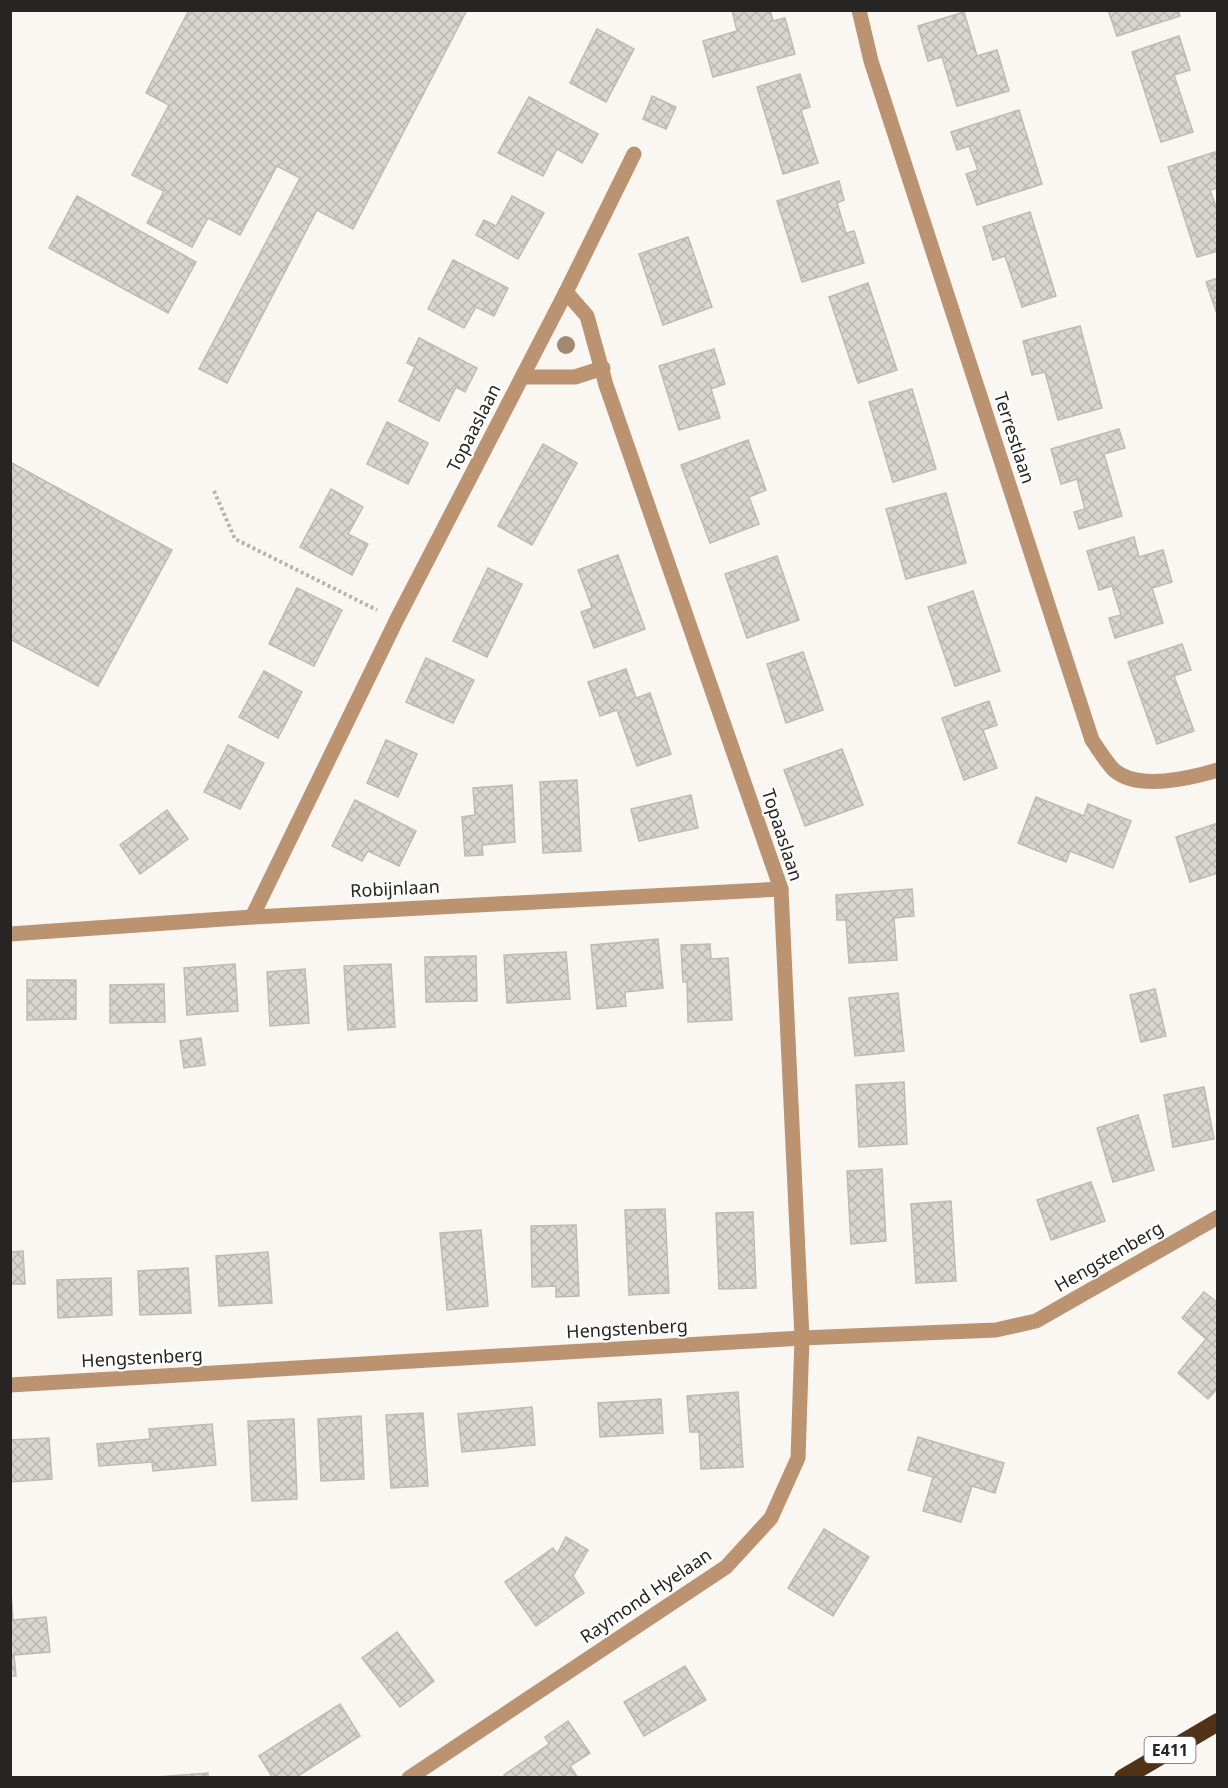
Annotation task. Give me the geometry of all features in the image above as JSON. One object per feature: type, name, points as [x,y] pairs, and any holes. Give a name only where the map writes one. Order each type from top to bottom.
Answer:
[{"type":"highway","name":"E411","points":[[1123,1778],[1218,1722]]},
{"type":"street","name":"Terrestlaan","points":[[859,10],[871,61],[1092,740],[1116,771],[1143,782],[1190,778],[1218,770]]},
{"type":"street","name":"Topaaslaan","points":[[252,916],[397,619],[566,292],[634,154]]},
{"type":"street","name":"Topaaslaan","points":[[566,292],[587,316],[606,385],[781,889],[802,1338]]},
{"type":"street","name":"Topaaslaan","points":[[522,377],[575,377],[603,368]]},
{"type":"street","name":"Robijnlaan","points":[[10,933],[252,916],[781,889]]},
{"type":"street","name":"Hengstenberg","points":[[10,1385],[802,1338],[996,1330],[1036,1321],[1218,1216]]},
{"type":"street","name":"Raymond Hyelaan","points":[[409,1778],[726,1567],[771,1518],[798,1458],[802,1338]]},
{"type":"path","points":[[214,491],[235,539],[397,619]]},
{"type":"building","points":[[189,10],[467,10],[353,229],[317,210],[227,383],[199,369],[300,178],[277,166],[240,235],[208,218],[192,247],[147,223],[164,191],[132,175],[169,105],[146,93]]},
{"type":"building","points":[[732,10],[770,10],[773,21],[785,18],[795,54],[713,77],[703,41],[737,31]]},
{"type":"building","points":[[1108,10],[1178,10],[1180,16],[1117,36]]},
{"type":"building","points":[[964,12],[977,56],[997,50],[1009,91],[957,106],[942,57],[928,61],[918,26]]},
{"type":"building","points":[[597,29],[634,49],[606,102],[570,83]]},
{"type":"building","points":[[1179,36],[1190,70],[1174,75],[1193,132],[1161,142],[1132,52]]},
{"type":"building","points":[[800,74],[810,107],[801,110],[818,163],[783,174],[757,87]]},
{"type":"building","points":[[652,96],[676,107],[666,129],[643,119]]},
{"type":"building","points":[[529,97],[598,134],[582,163],[557,149],[543,176],[498,153]]},
{"type":"building","points":[[1019,110],[1042,184],[977,205],[966,174],[978,170],[969,146],[957,150],[951,132]]},
{"type":"building","points":[[1215,152],[1218,161],[1218,188],[1210,190],[1218,212],[1218,251],[1197,257],[1168,167]]},
{"type":"building","points":[[839,181],[844,200],[837,203],[846,233],[854,231],[864,263],[802,282],[777,201]]},
{"type":"building","points":[[77,196],[196,262],[168,313],[49,248]]},
{"type":"building","points":[[512,196],[544,213],[518,259],[476,235],[484,220],[496,226]]},
{"type":"building","points":[[1030,212],[1056,296],[1022,307],[1005,256],[993,260],[983,227]]},
{"type":"building","points":[[688,237],[712,307],[663,325],[639,254]]},
{"type":"building","points":[[453,260],[508,288],[494,316],[476,307],[464,328],[428,309]]},
{"type":"building","points":[[1218,278],[1218,317],[1206,282]]},
{"type":"building","points":[[868,283],[897,370],[858,383],[829,297]]},
{"type":"building","points":[[1080,326],[1102,408],[1058,420],[1045,372],[1032,375],[1023,341]]},
{"type":"building","points":[[419,338],[477,368],[465,392],[456,387],[439,421],[399,401],[415,367],[407,363]]},
{"type":"building","points":[[714,349],[725,384],[711,389],[720,418],[679,430],[659,366]]},
{"type":"building","points":[[912,389],[936,469],[893,482],[869,402]]},
{"type":"building","points":[[387,422],[428,443],[408,484],[367,464]]},
{"type":"building","points":[[1119,429],[1125,448],[1104,454],[1122,516],[1079,529],[1074,512],[1085,509],[1077,479],[1061,484],[1051,449]]},
{"type":"building","points":[[748,440],[766,490],[749,497],[759,524],[710,543],[681,465]]},
{"type":"building","points":[[543,444],[577,463],[532,545],[498,526]]},
{"type":"building","points":[[10,462],[172,550],[98,686],[10,639]]},
{"type":"building","points":[[331,489],[363,507],[348,534],[368,544],[352,575],[300,547]]},
{"type":"building","points":[[946,493],[966,563],[906,579],[886,509]]},
{"type":"building","points":[[1134,537],[1139,557],[1163,550],[1172,582],[1152,588],[1163,623],[1115,638],[1109,618],[1121,615],[1112,586],[1099,590],[1087,551]]},
{"type":"building","points":[[618,555],[645,629],[594,648],[581,612],[592,608],[578,570]]},
{"type":"building","points":[[777,556],[799,620],[747,638],[725,574]]},
{"type":"building","points":[[488,568],[522,584],[487,657],[453,641]]},
{"type":"building","points":[[297,588],[342,610],[314,666],[269,644]]},
{"type":"building","points":[[973,591],[1000,671],[955,686],[928,607]]},
{"type":"building","points":[[1182,644],[1191,670],[1174,676],[1194,731],[1157,744],[1128,662]]},
{"type":"building","points":[[803,652],[823,710],[786,723],[767,664]]},
{"type":"building","points":[[426,658],[474,680],[453,723],[406,702]]},
{"type":"building","points":[[626,669],[636,698],[650,693],[671,754],[637,766],[617,710],[600,716],[588,682]]},
{"type":"building","points":[[264,671],[302,692],[278,738],[239,717]]},
{"type":"building","points":[[989,701],[997,725],[983,730],[997,768],[964,780],[942,718]]},
{"type":"building","points":[[386,740],[417,754],[398,797],[367,783]]},
{"type":"building","points":[[228,745],[264,763],[240,809],[204,792]]},
{"type":"building","points":[[842,749],[863,805],[805,826],[784,770]]},
{"type":"building","points":[[577,780],[581,851],[543,853],[540,782]]},
{"type":"building","points":[[512,785],[515,842],[482,845],[483,855],[465,856],[462,817],[475,815],[473,788]]},
{"type":"building","points":[[691,795],[698,828],[639,841],[631,809]]},
{"type":"building","points":[[1036,797],[1084,816],[1088,804],[1131,821],[1113,868],[1070,851],[1066,862],[1018,843]]},
{"type":"building","points":[[355,800],[416,831],[399,866],[368,851],[362,861],[332,846]]},
{"type":"building","points":[[167,810],[188,839],[140,874],[120,845]]},
{"type":"building","points":[[1218,823],[1218,873],[1190,882],[1176,837]]},
{"type":"building","points":[[912,889],[914,916],[894,918],[897,960],[849,963],[846,920],[837,920],[836,895]]},
{"type":"building","points":[[658,939],[663,988],[625,992],[626,1006],[597,1009],[591,945]]},
{"type":"building","points":[[710,944],[711,959],[728,958],[732,1020],[688,1022],[687,982],[683,982],[681,945]]},
{"type":"building","points":[[566,952],[570,999],[507,1003],[504,955]]},
{"type":"building","points":[[476,956],[477,1001],[426,1002],[425,957]]},
{"type":"building","points":[[235,964],[238,1011],[187,1015],[184,968]]},
{"type":"building","points":[[391,964],[395,1027],[348,1030],[344,966]]},
{"type":"building","points":[[305,969],[309,1023],[270,1026],[267,972]]},
{"type":"building","points":[[27,980],[76,980],[76,1019],[27,1020]]},
{"type":"building","points":[[164,984],[165,1022],[110,1023],[110,985]]},
{"type":"building","points":[[1155,989],[1166,1036],[1141,1042],[1130,995]]},
{"type":"building","points":[[898,993],[904,1051],[855,1056],[849,998]]},
{"type":"building","points":[[201,1038],[205,1065],[184,1068],[180,1041]]},
{"type":"building","points":[[904,1082],[907,1144],[859,1147],[856,1085]]},
{"type":"building","points":[[1204,1087],[1214,1139],[1173,1147],[1164,1095]]},
{"type":"building","points":[[1138,1115],[1154,1170],[1113,1182],[1097,1128]]},
{"type":"building","points":[[882,1169],[886,1241],[851,1244],[847,1171]]},
{"type":"building","points":[[1091,1182],[1105,1221],[1051,1240],[1037,1200]]},
{"type":"building","points":[[951,1201],[956,1281],[916,1283],[911,1204]]},
{"type":"building","points":[[665,1209],[669,1293],[629,1295],[625,1210]]},
{"type":"building","points":[[753,1212],[756,1288],[719,1289],[716,1213]]},
{"type":"building","points":[[576,1225],[579,1296],[556,1297],[556,1286],[532,1287],[531,1226]]},
{"type":"building","points":[[481,1230],[488,1306],[447,1310],[440,1233]]},
{"type":"building","points":[[23,1251],[25,1284],[10,1284],[10,1252]]},
{"type":"building","points":[[268,1252],[272,1303],[219,1306],[216,1256]]},
{"type":"building","points":[[188,1268],[191,1313],[140,1315],[138,1271]]},
{"type":"building","points":[[111,1278],[112,1315],[58,1318],[57,1280]]},
{"type":"building","points":[[1204,1292],[1218,1303],[1218,1388],[1208,1399],[1178,1373],[1206,1339],[1182,1318]]},
{"type":"building","points":[[738,1392],[743,1467],[701,1469],[699,1432],[690,1432],[687,1396]]},
{"type":"building","points":[[661,1399],[663,1433],[600,1437],[598,1403]]},
{"type":"building","points":[[532,1407],[535,1445],[462,1452],[458,1414]]},
{"type":"building","points":[[423,1413],[428,1486],[391,1488],[386,1415]]},
{"type":"building","points":[[361,1416],[364,1479],[321,1481],[318,1419]]},
{"type":"building","points":[[294,1419],[297,1499],[252,1501],[248,1421]]},
{"type":"building","points":[[212,1424],[216,1465],[153,1471],[152,1462],[99,1466],[97,1444],[150,1439],[149,1429]]},
{"type":"building","points":[[918,1437],[1004,1463],[995,1493],[972,1486],[961,1522],[923,1511],[933,1477],[908,1470]]},
{"type":"building","points":[[49,1438],[52,1479],[10,1482],[10,1440]]},
{"type":"building","points":[[824,1529],[869,1557],[833,1616],[788,1588]]},
{"type":"building","points":[[566,1537],[588,1550],[573,1576],[584,1593],[536,1626],[505,1582],[553,1548],[557,1554]]},
{"type":"building","points":[[11,1592],[13,1620],[46,1617],[50,1652],[14,1655],[16,1676],[10,1676]]},
{"type":"building","points":[[397,1632],[434,1681],[400,1707],[362,1658]]},
{"type":"building","points":[[685,1666],[706,1700],[644,1736],[624,1702]]},
{"type":"building","points":[[340,1704],[360,1736],[295,1778],[273,1778],[259,1756]]},
{"type":"building","points":[[568,1721],[590,1753],[570,1766],[578,1778],[505,1778],[504,1775],[549,1744],[545,1737]]},
{"type":"building","points":[[208,1773],[208,1778],[144,1778]]}]
